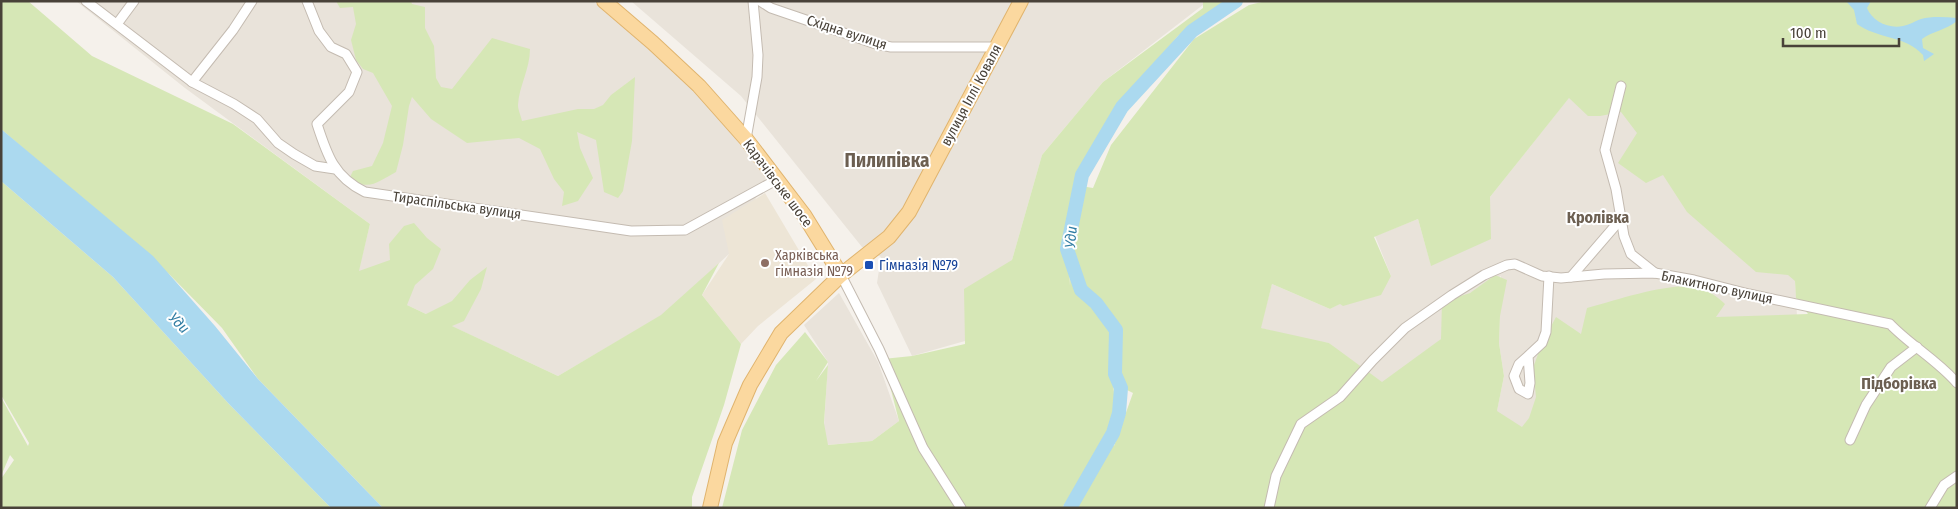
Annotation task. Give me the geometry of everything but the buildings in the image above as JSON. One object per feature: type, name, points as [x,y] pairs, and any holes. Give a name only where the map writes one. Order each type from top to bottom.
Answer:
[{"type":"main road","name":"Карачівське шосе","points":[[604,1],[698,86],[746,139],[804,215],[841,274]]},
{"type":"main road","name":"вулиця Іллі Коваля","points":[[710,508],[725,443],[750,385],[781,333],[841,274],[889,237],[909,212],[1021,1]]},
{"type":"street","points":[[86,1],[192,82],[258,119],[278,143],[294,154],[315,166],[336,169]]},
{"type":"street","points":[[117,24],[134,1]]},
{"type":"street","points":[[192,82],[233,30],[252,1]]},
{"type":"street","name":"Тираспільська вулиця","points":[[307,1],[319,31],[331,47],[346,54],[357,72],[348,92],[317,124],[326,154],[336,169],[353,186],[365,192],[631,231],[684,230],[778,179]]},
{"type":"street","points":[[746,139],[757,77],[758,54],[753,1]]},
{"type":"street","name":"Східна вулиця","points":[[760,1],[772,8],[876,44],[891,47],[997,47]]},
{"type":"street","points":[[1621,86],[1606,150],[1624,236],[1631,254],[1655,273]]},
{"type":"street","points":[[1571,277],[1621,219]]},
{"type":"street","name":"Блакитного вулиця","points":[[1269,508],[1276,476],[1301,424],[1340,397],[1372,360],[1405,328],[1484,275],[1507,265],[1520,265],[1528,271],[1549,276],[1571,277],[1655,273],[1890,324],[1903,338],[1917,347],[1957,383]]},
{"type":"street","name":"Карачівське шосе","points":[[841,274],[879,349],[923,448],[960,508]]},
{"type":"street","points":[[1528,356],[1542,343],[1546,332],[1549,276]]},
{"type":"street","points":[[1850,440],[1866,405],[1892,367],[1917,347]]},
{"type":"street","points":[[1930,508],[1944,485],[1957,476]]},
{"type":"shaded area","points":[[76,1],[593,1],[676,70],[767,175],[729,254],[664,314],[558,376],[356,281],[370,224],[185,88]]},
{"type":"shaded area","points":[[631,1],[1208,1],[1103,82],[1042,155],[1012,260],[965,341],[912,356],[877,283],[881,257],[862,247],[741,96]]},
{"type":"shaded area","points":[[1579,85],[1643,85],[1795,275],[1797,317],[1589,385],[1523,438],[1494,425],[1504,376],[1499,343],[1501,276],[1443,308],[1454,328],[1383,389],[1329,343],[1311,341],[1260,328],[1272,284],[1330,309],[1391,276],[1375,236],[1418,219],[1431,265],[1490,197]]},
{"type":"shaded area","name":"Харківська гімназія №79","points":[[765,193],[816,279],[758,326],[741,344],[702,295],[729,254],[722,220]]},
{"type":"shaded area","points":[[839,293],[878,362],[899,421],[872,441],[827,445],[824,426],[828,362],[804,325]]},
{"type":"green space","points":[[1,1],[28,1],[92,56],[233,124],[370,224],[359,271],[390,260],[389,244],[404,226],[414,223],[427,238],[441,249],[433,269],[415,285],[407,305],[426,314],[452,301],[470,280],[487,267],[481,289],[464,321],[452,326],[558,376],[661,315],[719,263],[702,295],[741,344],[724,405],[692,497],[692,508],[383,508],[258,379],[222,328],[170,275],[1,129]]},
{"type":"green space","points":[[336,1],[411,1],[412,4],[425,7],[425,28],[434,46],[436,78],[441,87],[452,89],[492,38],[530,49],[518,105],[522,121],[578,109],[594,109],[603,105],[611,95],[635,77],[632,141],[623,191],[618,198],[604,192],[596,140],[577,132],[580,148],[593,178],[578,201],[562,206],[564,192],[554,179],[540,149],[519,138],[467,143],[431,119],[412,97],[396,172],[373,184],[368,185],[356,182],[350,177],[353,171],[372,166],[383,143],[392,106],[373,73],[363,69],[356,60],[351,40],[356,24],[353,7],[340,8]]},
{"type":"green space","points":[[1203,1],[1227,1],[1178,36],[1127,94],[1075,185],[1093,188],[1111,145],[1194,39],[1249,5],[1266,1],[1957,1],[1957,508],[1072,508],[1110,443],[1114,446],[1133,393],[1113,383],[1115,414],[1110,430],[1099,453],[1062,508],[722,508],[742,430],[776,365],[805,332],[828,362],[816,381],[828,365],[824,423],[828,445],[872,441],[899,421],[883,359],[912,356],[965,344],[964,289],[1012,260],[1042,155],[1103,82],[1203,8]],"holes":[[[1569,98],[1588,116],[1621,112],[1637,133],[1618,163],[1646,183],[1663,175],[1687,212],[1756,272],[1788,275],[1795,281],[1796,298],[1808,314],[1716,317],[1725,304],[1710,292],[1691,286],[1665,288],[1587,308],[1581,334],[1556,317],[1542,343],[1533,368],[1536,397],[1529,418],[1522,427],[1497,411],[1504,376],[1499,343],[1500,316],[1507,280],[1495,275],[1470,293],[1442,302],[1441,339],[1382,382],[1329,343],[1261,328],[1272,284],[1330,309],[1340,304],[1343,306],[1381,295],[1391,276],[1374,237],[1418,219],[1431,266],[1491,239],[1490,197]],[[1074,188],[1070,286],[1067,217]],[[1100,318],[1119,329],[1113,381],[1110,372],[1112,344],[1107,323]]]},
{"type":"green space","points":[[1,181],[113,277],[229,404],[331,508],[1,508],[1,479],[14,460],[10,455],[1,476],[1,397],[28,446],[29,443],[1,395]]},
{"type":"water","points":[[1846,1],[1871,1],[1867,8],[1873,17],[1881,23],[1897,27],[1930,17],[1957,18],[1957,21],[1922,39],[1923,48],[1934,54],[1924,61],[1923,55],[1908,44],[1865,29],[1857,24],[1854,10]]},
{"type":"water","points":[[1,129],[153,256],[215,326],[258,379],[383,508],[331,508],[229,404],[113,277],[1,181]]},
{"type":"water","points":[[1093,476],[1075,508],[1063,508],[1082,478]]},
{"type":"waterway","name":"Уди","points":[[1070,508],[1113,433],[1119,413],[1121,388],[1115,374],[1116,330],[1096,303],[1081,290],[1067,249],[1082,175],[1122,107],[1192,31],[1236,1]]},
{"type":"place","name":"Харківська гімназія №79","points":[[765,263]]},
{"type":"place","name":"Гімназія №79","points":[[869,265]]},
{"type":"district","name":"Пилипівка","points":[[887,160]]},
{"type":"district","name":"Кролівка","points":[[1598,217]]},
{"type":"district","name":"Підборівка","points":[[1899,383]]}]
